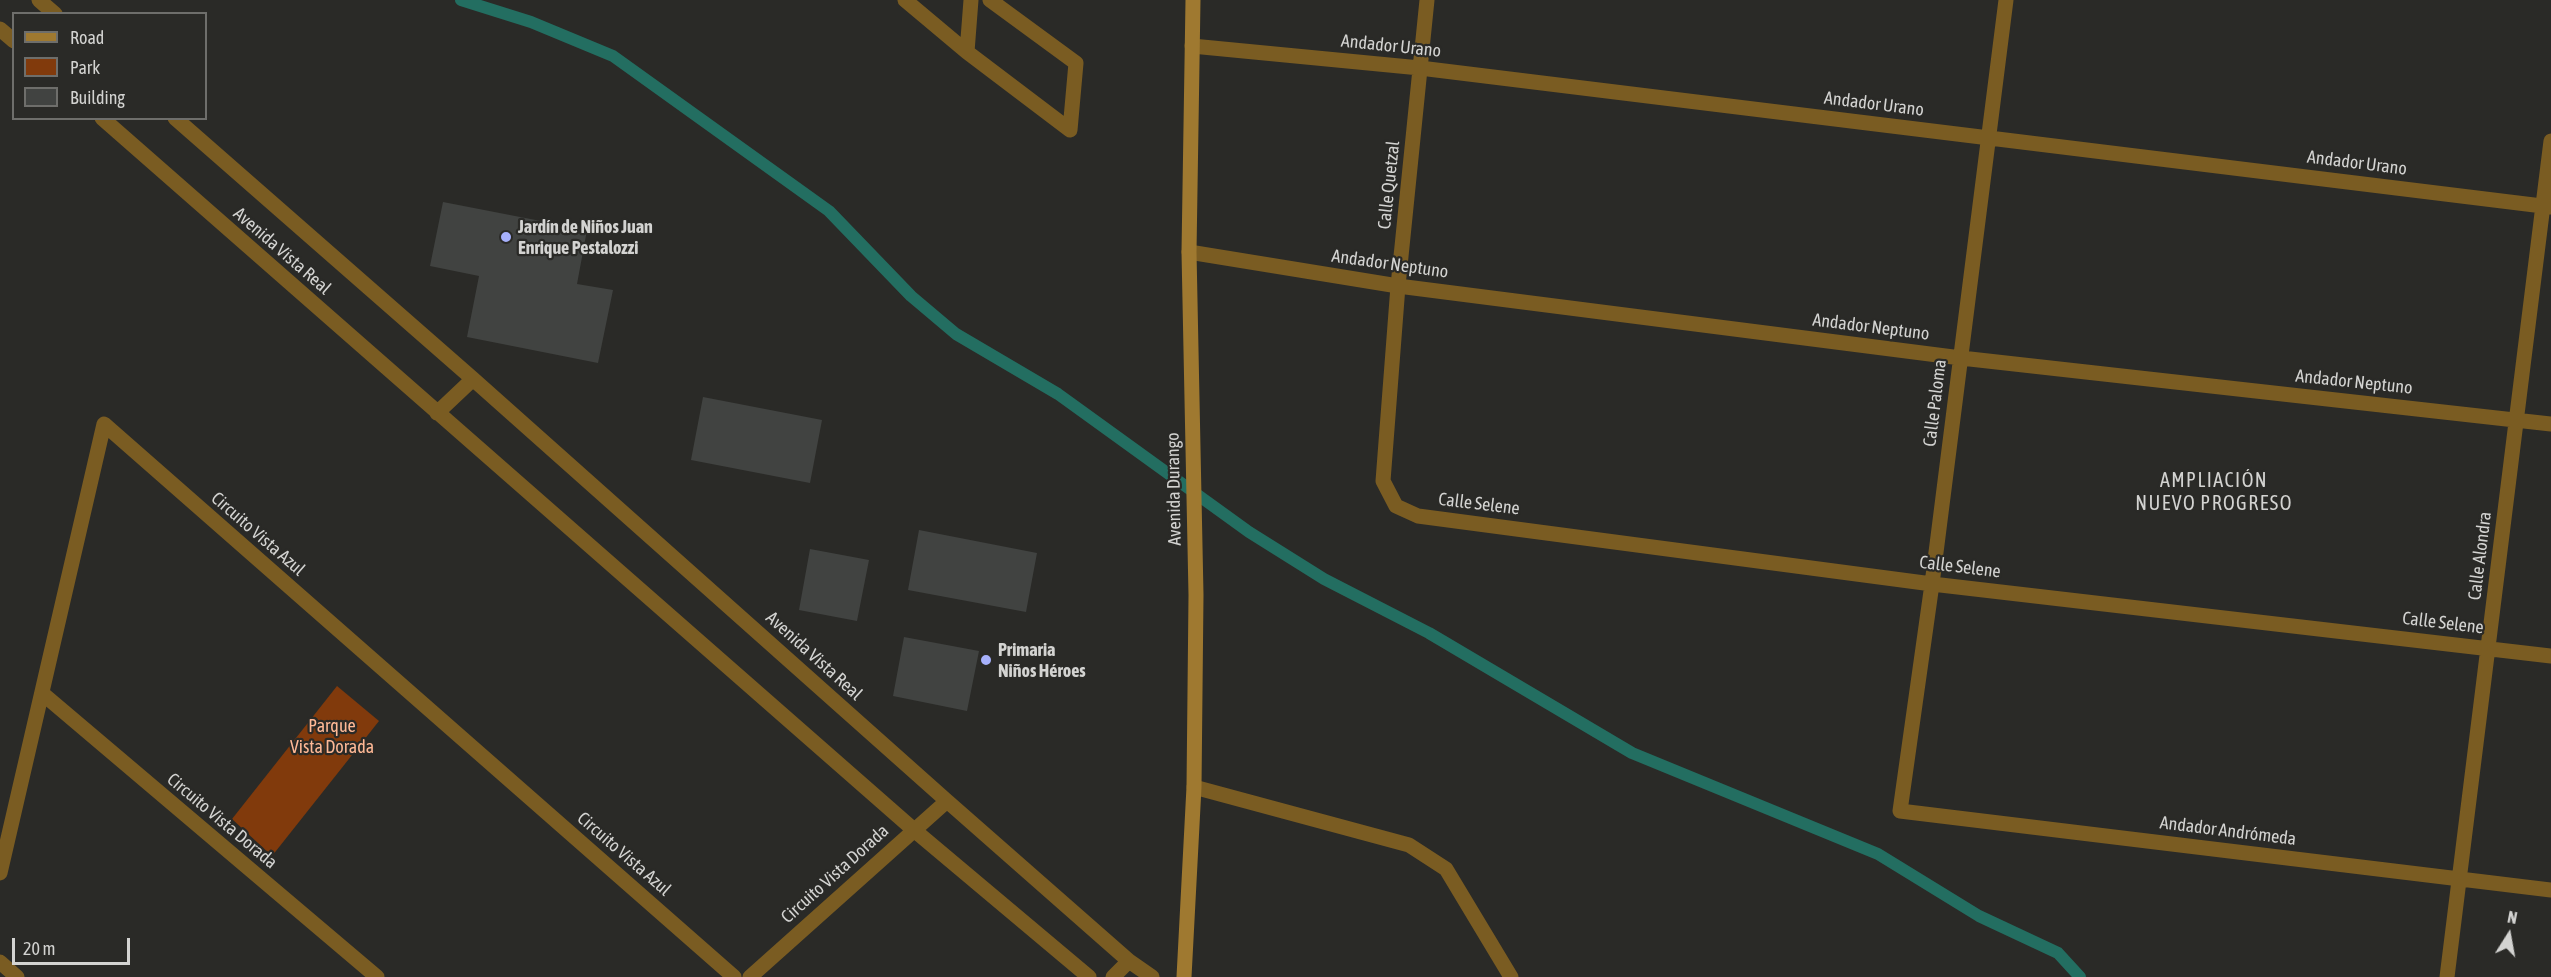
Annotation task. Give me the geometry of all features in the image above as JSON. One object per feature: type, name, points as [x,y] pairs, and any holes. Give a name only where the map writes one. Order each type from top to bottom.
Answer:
[{"type":"street","points":[[39,0],[53,12]]},
{"type":"street","points":[[905,0],[967,52],[1070,130],[1076,63],[990,0]]},
{"type":"street","points":[[967,52],[972,0]]},
{"type":"street","name":"Avenida Durango","points":[[1184,977],[1194,787],[1196,595],[1189,252],[1193,0]]},
{"type":"street","name":"Calle Quetzal","points":[[1383,481],[1398,286],[1427,0]]},
{"type":"street","name":"Calle Paloma","points":[[1900,811],[1932,584],[2006,0]]},
{"type":"street","points":[[0,29],[12,39]]},
{"type":"street","name":"Andador Urano","points":[[1192,46],[1420,68],[2547,207]]},
{"type":"street","name":"Avenida Vista Real","points":[[104,120],[914,830],[1089,977]]},
{"type":"street","name":"Avenida Vista Real","points":[[177,120],[473,379],[947,801],[1129,961],[1152,977]]},
{"type":"street","name":"Calle Alondra","points":[[2447,977],[2487,648],[2547,207],[2551,141]]},
{"type":"street","name":"Andador Neptuno","points":[[1189,252],[1398,286],[1961,358],[2551,424]]},
{"type":"street","points":[[437,413],[473,379]]},
{"type":"street","name":"Circuito Vista Azul","points":[[0,873],[104,424],[734,977]]},
{"type":"street","name":"Calle Selene","points":[[1383,481],[1396,506],[1418,516],[1932,584],[2551,656]]},
{"type":"street","name":"Circuito Vista Dorada","points":[[43,694],[377,977]]},
{"type":"street","points":[[1194,787],[1409,845],[1446,869],[1511,977]]},
{"type":"street","name":"Circuito Vista Dorada","points":[[750,977],[947,801]]},
{"type":"street","name":"Andador Andrómeda","points":[[1900,811],[2551,890]]},
{"type":"street","points":[[1113,977],[1129,961]]},
{"type":"street","points":[[0,962],[17,977]]},
{"type":"green space","name":"Parque Vista Dorada","points":[[337,686],[379,721],[272,856],[232,819]]},
{"type":"building","points":[[443,202],[587,230],[577,284],[613,290],[598,363],[467,337],[479,276],[430,266]]},
{"type":"building","points":[[703,397],[822,420],[810,483],[691,460]]},
{"type":"building","points":[[919,530],[1037,553],[1026,612],[908,590]]},
{"type":"building","points":[[810,549],[869,560],[857,621],[799,610]]},
{"type":"building","points":[[904,637],[979,651],[967,711],[893,696]]},
{"type":"waterway","points":[[461,0],[531,22],[613,56],[829,211],[911,296],[956,334],[1058,394],[1249,532],[1324,579],[1429,633],[1632,753],[1878,854],[1979,916],[2058,953],[2080,977]]},
{"type":"place","name":"Jardín de Niños Juan Enrique Pestalozzi","points":[[506,237]]},
{"type":"place","name":"Primaria Niños Héroes","points":[[986,660]]},
{"type":"district","name":"AMPLIACIÓN NUEVO PROGRESO","points":[[2214,492]]}]
